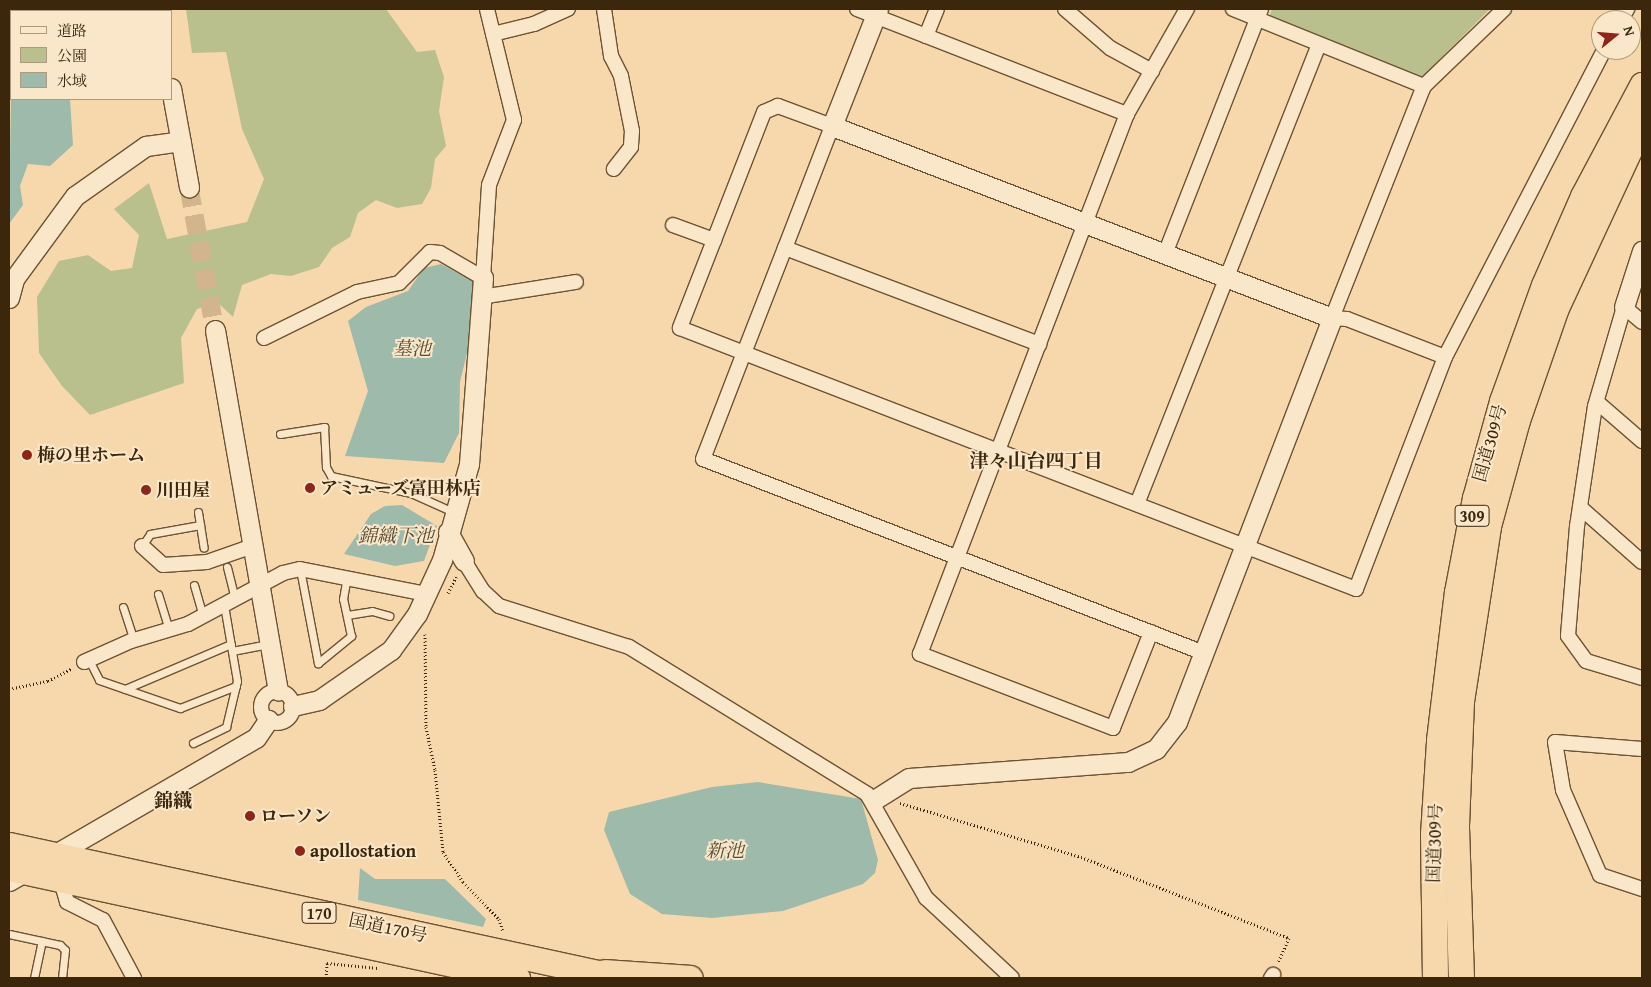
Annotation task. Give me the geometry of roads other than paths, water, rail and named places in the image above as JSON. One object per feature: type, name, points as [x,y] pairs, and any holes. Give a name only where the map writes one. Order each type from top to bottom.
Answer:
[{"type":"highway","name":"国道309号","points":[[1435,978],[1434,834],[1439,740],[1456,592],[1475,498],[1502,401],[1544,285],[1586,188],[1642,85]]},
{"type":"highway","name":"国道309号","points":[[1462,978],[1456,825],[1461,701],[1488,526],[1517,420],[1555,310],[1642,123]]},
{"type":"highway","name":"国道170号","points":[[9,845],[622,978]]},
{"type":"highway","name":"国道170号","points":[[14,874],[60,880],[518,978]]},
{"type":"highway","points":[[585,970],[690,978]]},
{"type":"street","points":[[268,720],[283,723],[294,706],[319,700],[391,650],[435,598],[453,512],[469,464],[489,185],[514,120],[487,9]]},
{"type":"street","points":[[493,34],[534,24],[568,9]]},
{"type":"street","points":[[604,9],[611,56],[621,76],[632,131],[632,147],[614,169]]},
{"type":"street","points":[[857,9],[876,13],[926,36],[1127,114]]},
{"type":"street","points":[[926,36],[937,9]]},
{"type":"street","points":[[1065,9],[1110,48],[1152,71]]},
{"type":"street","points":[[1151,632],[1113,728],[920,654],[1127,114],[1187,9]]},
{"type":"street","points":[[1233,9],[1260,13],[1319,45],[1424,86]]},
{"type":"street","points":[[878,796],[909,778],[1111,764],[1142,757],[1156,749],[1177,722],[1332,318],[1424,86],[1504,9]]},
{"type":"street","points":[[876,13],[703,459],[1204,653]]},
{"type":"street","points":[[1165,254],[1260,13]]},
{"type":"street","points":[[1137,504],[1225,277],[1319,45]]},
{"type":"street","points":[[1445,357],[1347,319],[1332,318],[778,106],[764,112],[680,328],[1356,589],[1445,357],[1599,60]]},
{"type":"street","points":[[172,93],[189,187]]},
{"type":"street","points":[[9,298],[14,279],[75,196],[146,146],[181,141]]},
{"type":"street","points":[[673,225],[714,240]]},
{"type":"street","points":[[785,248],[1039,344]]},
{"type":"street","points":[[1642,251],[1596,402],[1568,636],[1586,661],[1642,678]]},
{"type":"street","points":[[264,338],[357,292],[400,283],[430,252],[440,253],[482,288],[576,282]]},
{"type":"street","points":[[1624,307],[1642,322]]},
{"type":"street","points":[[215,330],[278,691]]},
{"type":"street","points":[[1596,402],[1642,441]]},
{"type":"street","points":[[1582,509],[1642,562]]},
{"type":"street","points":[[448,532],[483,592],[499,606],[629,647],[878,796],[926,898],[1012,978]]},
{"type":"street","points":[[142,546],[163,565],[207,562],[253,546]]},
{"type":"street","points":[[86,661],[134,640],[170,631],[260,586],[300,569],[347,576],[435,598]]},
{"type":"street","points":[[278,691],[287,694],[294,706]]},
{"type":"street","points":[[268,720],[262,702],[278,691]]},
{"type":"street","points":[[14,874],[54,855],[256,738],[268,720]]},
{"type":"street","points":[[1642,749],[1555,742],[1563,790],[1600,875],[1642,889]]},
{"type":"street","points":[[54,855],[67,902],[103,920],[134,978]]},
{"type":"lane","points":[[280,434],[324,427],[326,467],[331,476],[411,493],[453,512]]},
{"type":"lane","points":[[198,512],[204,548]]},
{"type":"lane","points":[[142,546],[150,534],[200,525]]},
{"type":"lane","points":[[193,743],[226,728],[236,686],[231,647],[227,567]]},
{"type":"lane","points":[[300,569],[318,663],[351,636],[343,599],[347,576]]},
{"type":"lane","points":[[194,585],[203,616]]},
{"type":"lane","points":[[158,594],[170,631]]},
{"type":"lane","points":[[123,607],[134,640]]},
{"type":"lane","points":[[347,615],[372,611],[389,616]]},
{"type":"lane","points":[[126,689],[231,647],[270,644]]},
{"type":"lane","points":[[86,661],[99,680],[180,708],[236,686]]},
{"type":"lane","points":[[9,934],[42,941],[65,950],[62,978]]},
{"type":"lane","points":[[34,978],[42,941]]},
{"type":"water","points":[[11,100],[70,100],[73,145],[50,166],[28,164],[20,186],[23,205],[9,224]]},
{"type":"water","name":"墓池","points":[[441,264],[474,282],[469,345],[460,382],[459,433],[444,463],[345,456],[368,391],[348,321],[366,307],[408,291],[424,268]]},
{"type":"water","name":"錦織下池","points":[[402,505],[437,526],[424,561],[395,566],[344,554],[371,514],[385,506]]},
{"type":"water","name":"新池","points":[[758,782],[861,799],[878,860],[875,873],[863,884],[783,911],[712,918],[662,914],[630,894],[604,830],[609,812],[712,787]]},
{"type":"water","points":[[360,868],[375,879],[445,879],[486,919],[483,927],[358,900]]},
{"type":"tunnel","points":[[189,187],[215,330]]},
{"type":"place","name":"梅の里ホーム","points":[[27,455]]},
{"type":"place","name":"アミューズ富田林店","points":[[310,488]]},
{"type":"place","name":"川田屋","points":[[146,490]]},
{"type":"place","name":"ローソン","points":[[250,816]]},
{"type":"place","name":"apollostation","points":[[300,851]]},
{"type":"district","name":"津々山台四丁目","points":[[1036,461]]},
{"type":"district","name":"錦織","points":[[173,801]]}]
